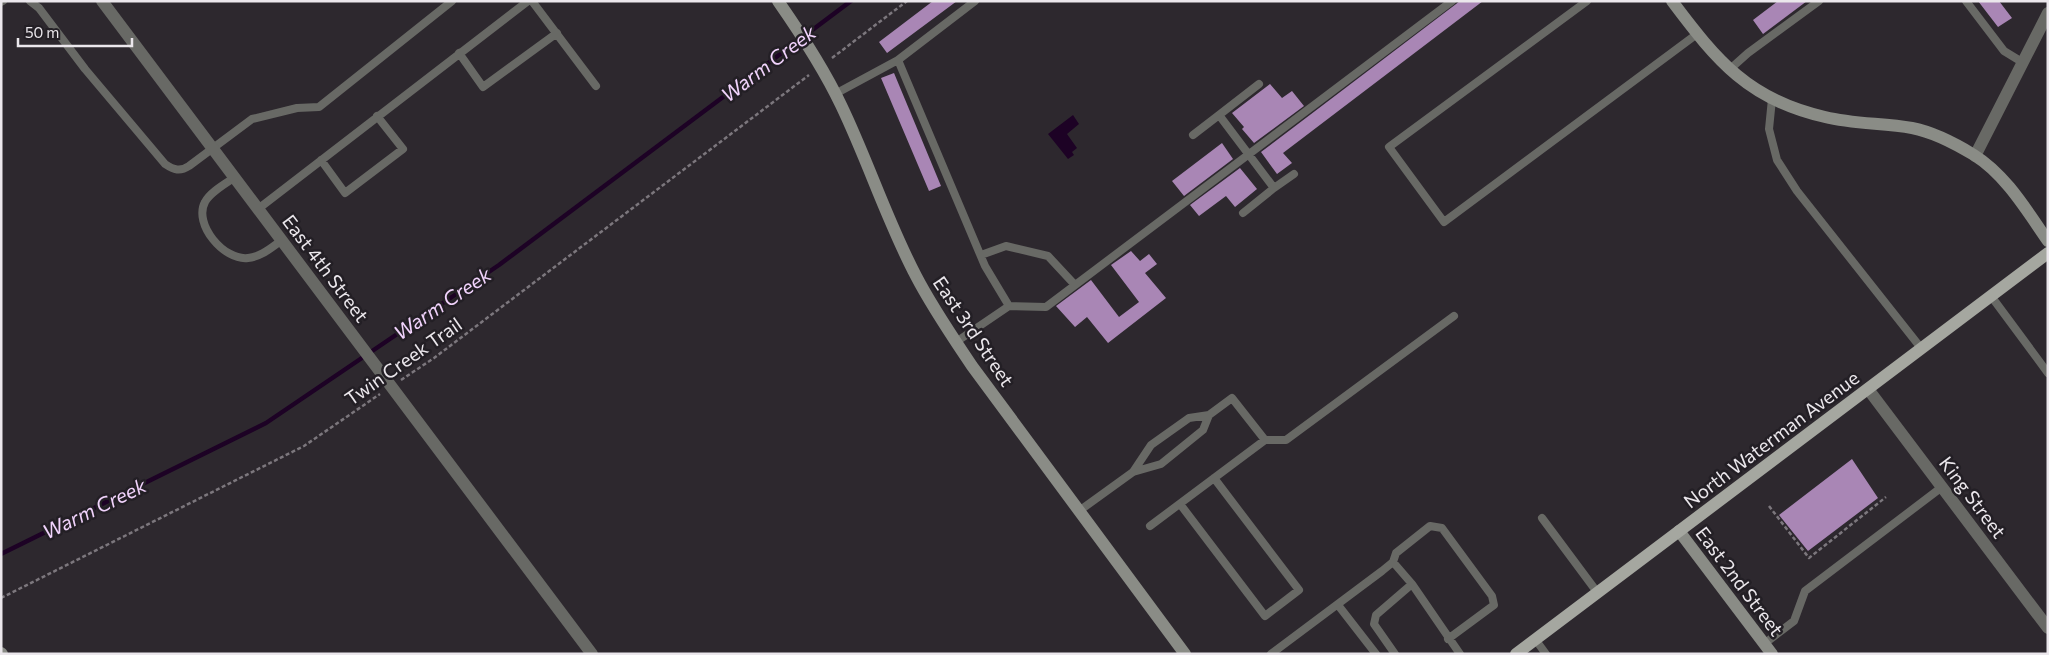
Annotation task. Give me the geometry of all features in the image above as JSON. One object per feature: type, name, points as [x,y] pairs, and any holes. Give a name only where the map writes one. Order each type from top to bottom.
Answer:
[{"type":"main road","name":"East 3rd Street","points":[[778,1],[835,94],[916,277],[956,342],[1185,654]]},
{"type":"main road","points":[[1672,1],[1697,34],[1729,70],[1748,85],[1772,99],[1825,117],[1912,128],[1935,135],[1975,156],[1999,176],[2018,198],[2048,241]]},
{"type":"main road","name":"North Waterman Avenue","points":[[1516,654],[2048,253]]},
{"type":"main road","name":"East 2nd Street","points":[[1679,531],[1768,649]]},
{"type":"street","name":"East 4th Street","points":[[102,1],[592,654]]},
{"type":"street","points":[[1975,156],[2048,13]]},
{"type":"street","name":"King Street","points":[[1868,389],[2048,628]]},
{"type":"lane","points":[[30,1],[39,8],[85,69],[165,164],[174,170],[185,169],[252,119],[297,108],[319,107],[452,1]]},
{"type":"lane","points":[[258,208],[528,1]]},
{"type":"lane","points":[[532,1],[596,86]]},
{"type":"lane","points":[[835,94],[898,60],[975,1]]},
{"type":"lane","points":[[956,342],[1008,306],[1046,306],[1452,1]]},
{"type":"lane","points":[[1587,1],[1389,146],[1444,222],[1697,34]]},
{"type":"lane","points":[[1729,70],[1748,53],[1819,1]]},
{"type":"lane","points":[[1966,1],[2004,52],[2022,62]]},
{"type":"lane","points":[[459,53],[483,87],[556,33]]},
{"type":"lane","points":[[898,60],[981,255],[1008,306]]},
{"type":"lane","points":[[1193,134],[1259,84]]},
{"type":"lane","points":[[1772,99],[1769,129],[1777,160],[1797,192],[1921,348]]},
{"type":"lane","points":[[321,160],[345,193],[403,149],[377,116]]},
{"type":"lane","points":[[1219,116],[1274,188]]},
{"type":"lane","points":[[1243,213],[1294,174]]},
{"type":"lane","points":[[235,177],[210,196],[204,204],[204,221],[215,243],[231,256],[247,259],[257,256],[282,240]]},
{"type":"lane","points":[[981,255],[1006,246],[1048,256],[1075,285]]},
{"type":"lane","points":[[1991,296],[2048,374]]},
{"type":"lane","points":[[1150,526],[1266,440],[1286,440],[1454,316]]},
{"type":"lane","points":[[1133,472],[1151,445],[1189,418],[1209,415],[1232,398],[1266,440]]},
{"type":"lane","points":[[1079,511],[1133,472],[1161,464],[1203,430],[1209,415]]},
{"type":"lane","points":[[1180,504],[1265,616],[1272,611],[1299,590],[1214,478]]},
{"type":"lane","points":[[1768,649],[1794,621],[1805,591],[1942,487]]},
{"type":"lane","points":[[1542,518],[1597,592]]},
{"type":"lane","points":[[1271,654],[1393,562],[1396,553],[1430,526],[1442,528],[1492,596],[1494,605],[1448,639]]},
{"type":"lane","points":[[1393,562],[1412,584],[1460,654]]},
{"type":"lane","points":[[1395,654],[1374,624],[1376,614],[1412,584]]},
{"type":"lane","points":[[1338,605],[1376,654]]},
{"type":"lane","points":[[1535,639],[1546,654]]},
{"type":"path","name":"Twin Creek Trail","points":[[1,598],[304,446],[434,358],[817,62],[907,1]]},
{"type":"path","points":[[1769,506],[1809,558],[1886,497]]},
{"type":"shaded area","points":[[1073,115],[1079,124],[1067,134],[1077,148],[1072,152],[1074,155],[1068,159],[1048,134]]},
{"type":"building","points":[[933,1],[957,1],[887,53],[879,42]]},
{"type":"building","points":[[1460,1],[1483,1],[1283,153],[1292,163],[1277,174],[1261,152]]},
{"type":"building","points":[[1778,1],[1807,1],[1763,34],[1753,20]]},
{"type":"building","points":[[1978,1],[1999,1],[2012,18],[1998,27]]},
{"type":"building","points":[[894,73],[941,186],[929,191],[881,78]]},
{"type":"building","points":[[1270,84],[1282,98],[1292,91],[1304,106],[1254,143],[1232,113]]},
{"type":"building","points":[[1222,143],[1233,159],[1184,196],[1172,181]]},
{"type":"building","points":[[1240,168],[1257,189],[1235,207],[1226,196],[1199,216],[1190,205]]},
{"type":"building","points":[[1131,251],[1140,261],[1149,254],[1157,264],[1145,273],[1166,298],[1108,343],[1087,317],[1075,327],[1056,306],[1091,280],[1119,317],[1139,302],[1111,265]]},
{"type":"building","points":[[1852,459],[1878,498],[1808,551],[1779,515]]},
{"type":"waterway","name":"Warm Creek","points":[[1,554],[266,423],[499,265],[851,1]]}]
